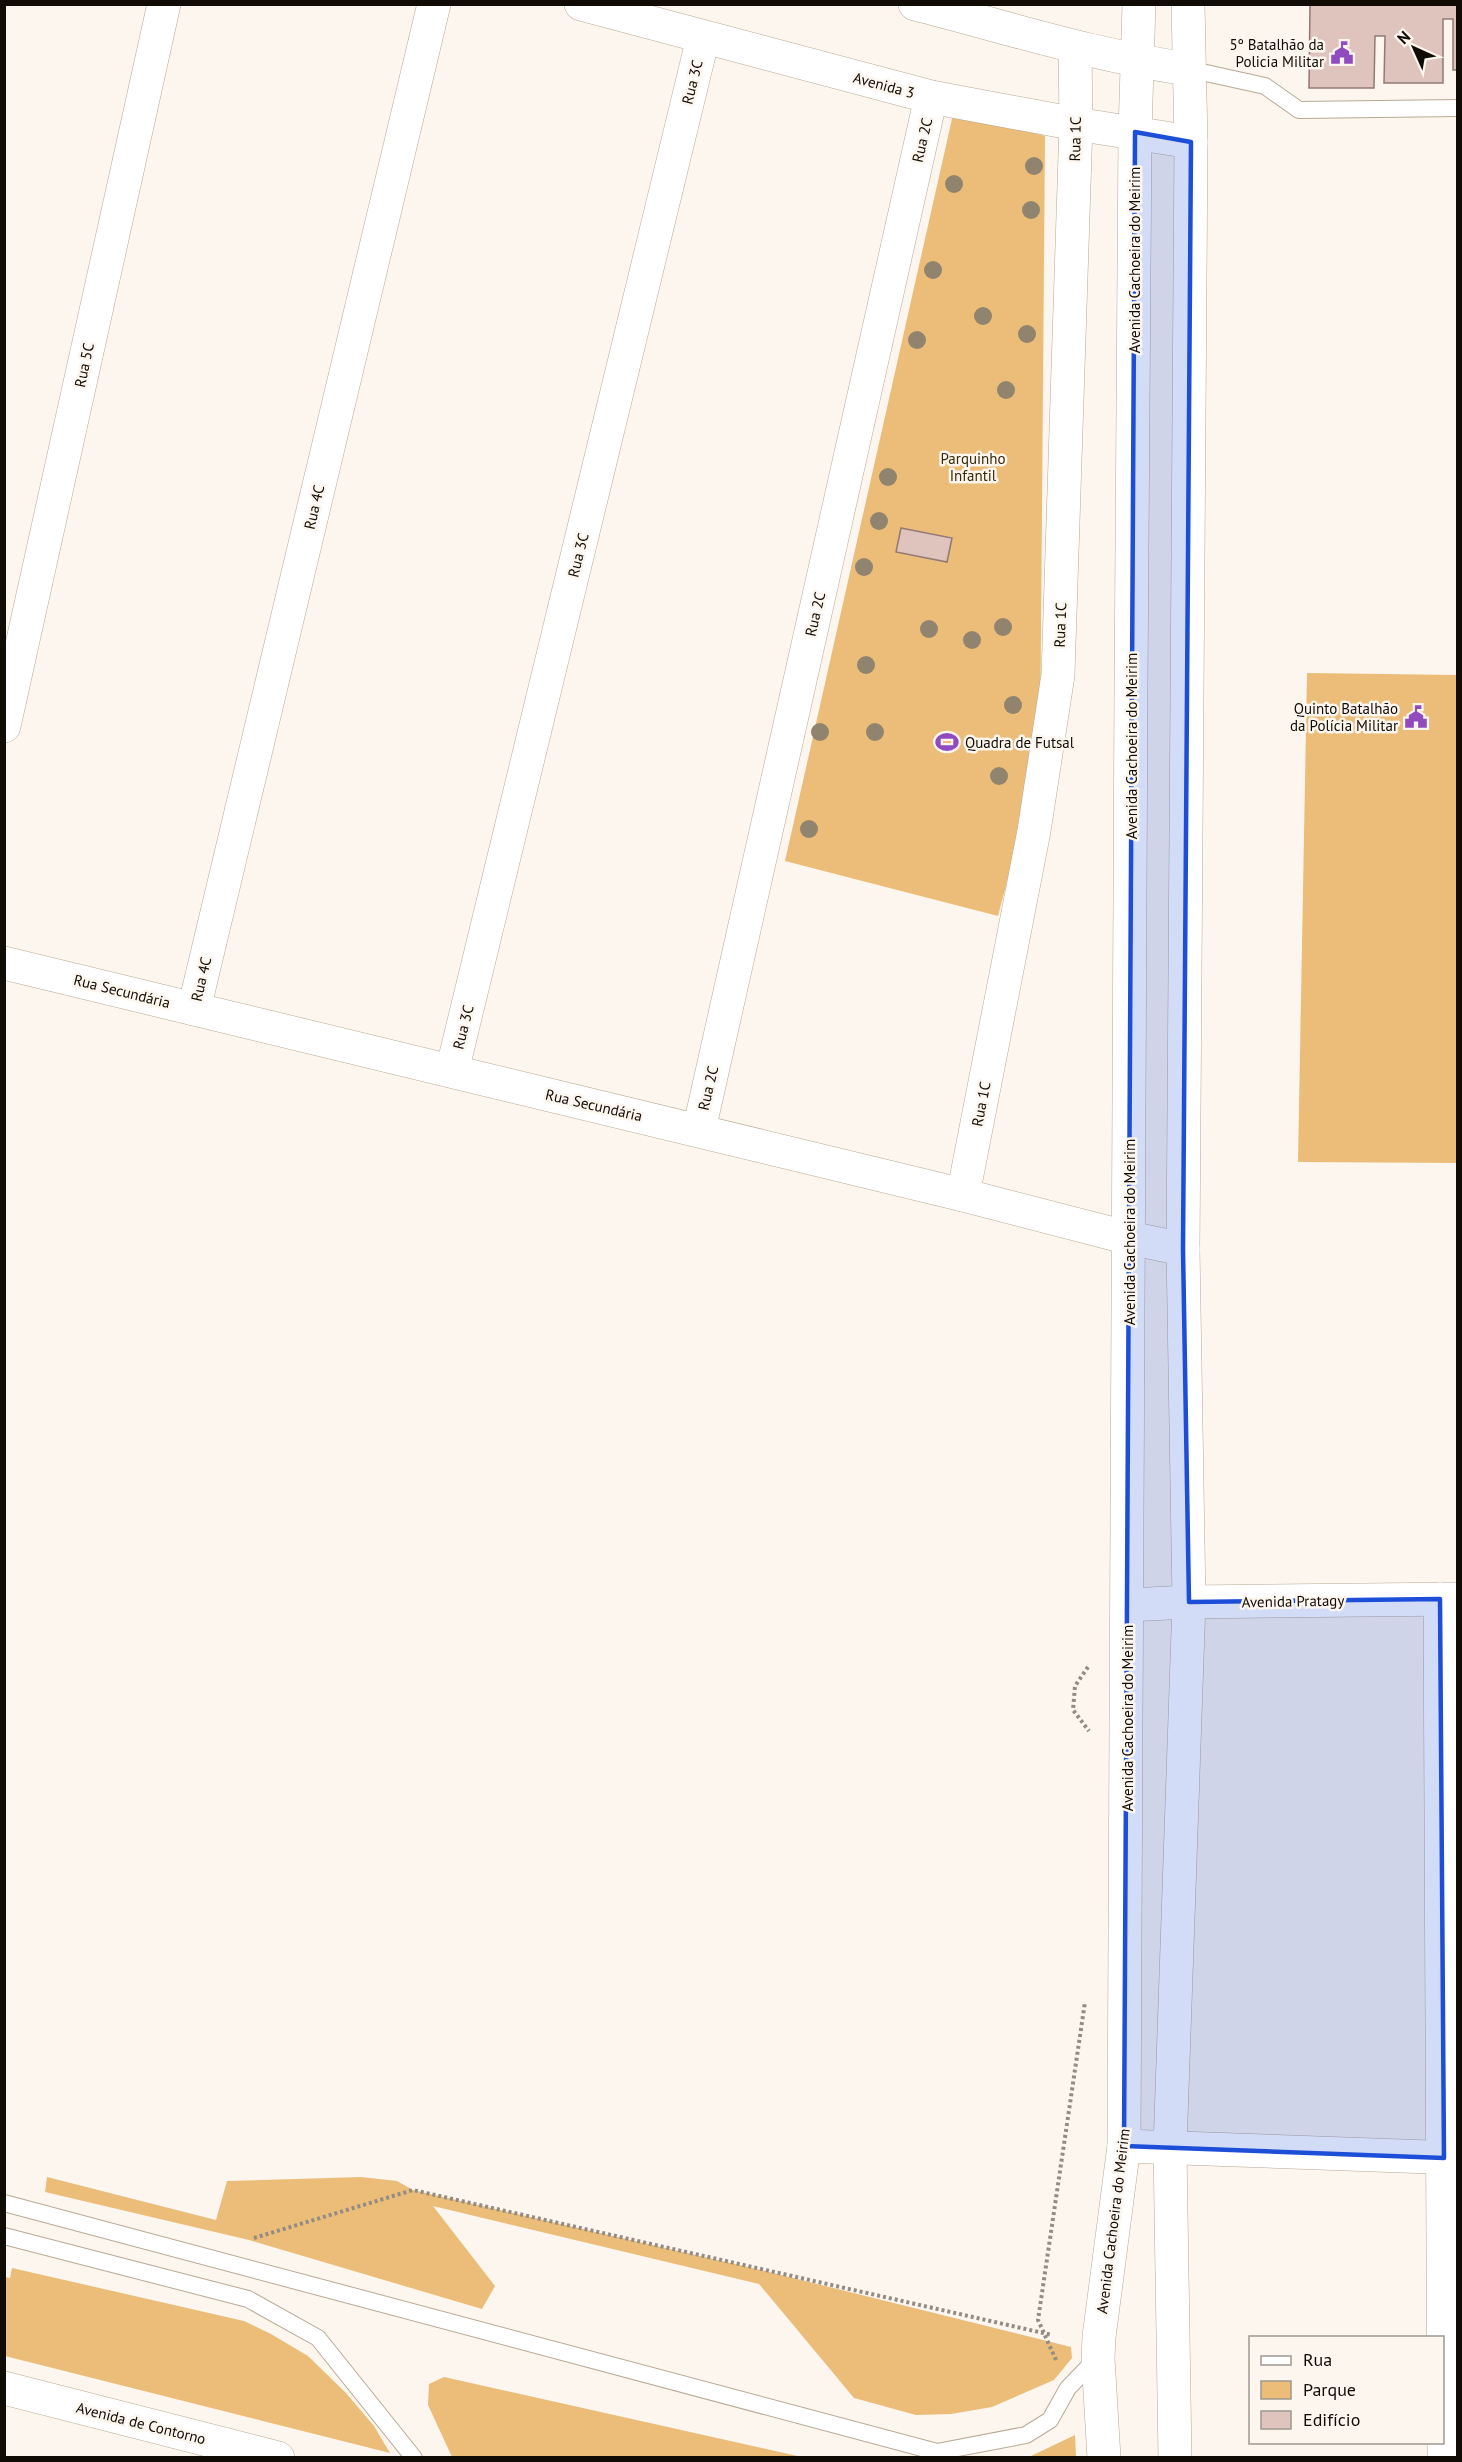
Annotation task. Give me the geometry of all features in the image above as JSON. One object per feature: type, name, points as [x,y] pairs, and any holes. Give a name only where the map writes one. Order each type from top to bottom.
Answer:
[{"type":"street","name":"Rua 5C","points":[[4,726],[164,4]]},
{"type":"street","name":"Rua 4C","points":[[194,1009],[434,4]]},
{"type":"street","name":"Avenida 3","points":[[581,4],[931,97],[1076,124],[1191,142]]},
{"type":"street","points":[[915,4],[991,14],[1075,47],[1138,62],[1188,69]]},
{"type":"street","name":"Avenida Cachoeira do Meirim","points":[[1104,2457],[1098,2358],[1124,2146],[1135,132],[1139,4]]},
{"type":"street","points":[[1175,2457],[1170,2148],[1189,1602],[1183,1249],[1191,142],[1188,4]]},
{"type":"street","name":"Rua 3C","points":[[453,1071],[703,38]]},
{"type":"street","name":"Rua 1C","points":[[963,1195],[1034,831],[1058,675],[1076,124],[1075,47]]},
{"type":"street","name":"Rua 2C","points":[[699,1131],[931,97]]},
{"type":"street","name":"Rua Secundária","points":[[4,963],[963,1195],[1129,1238],[1183,1249]]},
{"type":"street","points":[[1444,2457],[1451,2158],[1449,1599]]},
{"type":"street","name":"Avenida Pratagy","points":[[1128,1605],[1189,1602],[1449,1599]]},
{"type":"street","points":[[1124,2146],[1451,2158]]},
{"type":"street","name":"Avenida de Contorno","points":[[4,2388],[213,2450],[278,2457]]},
{"type":"lane","points":[[1188,69],[1265,86],[1299,110],[1458,108]]},
{"type":"lane","points":[[4,2203],[937,2452],[1026,2435],[1050,2420],[1068,2388],[1098,2358]]},
{"type":"lane","points":[[4,2236],[248,2299],[318,2338],[414,2457]]},
{"type":"path","points":[[249,2240],[413,2190],[1052,2335]]},
{"type":"highlighted area","points":[[1135,132],[1191,142],[1183,1249],[1189,1602],[1440,1599],[1444,2158],[1124,2146]]},
{"type":"green space","name":"Parquinho Infantil","points":[[954,110],[1045,136],[1040,757],[998,916],[785,861]]},
{"type":"green space","points":[[1307,673],[1457,675],[1457,1163],[1298,1162]]},
{"type":"green space","points":[[47,2177],[216,2220],[227,2181],[361,2177],[397,2181],[413,2190],[761,2270],[1071,2347],[1072,2358],[1054,2380],[992,2407],[951,2414],[916,2415],[854,2398],[759,2284],[433,2206],[495,2286],[482,2309],[249,2240],[45,2192]]},
{"type":"green space","points":[[12,2268],[244,2321],[271,2334],[308,2356],[346,2393],[374,2426],[390,2453],[5,2356],[5,2277],[10,2278]]},
{"type":"green space","points":[[444,2377],[802,2457],[452,2457],[428,2405],[429,2384]]},
{"type":"green space","points":[[1075,2435],[1076,2457],[1029,2457]]},
{"type":"building","name":"5º Batalhão da Policia Militar","points":[[1310,4],[1458,4],[1458,70],[1453,70],[1453,19],[1443,19],[1443,83],[1384,83],[1385,36],[1375,36],[1374,88],[1309,88]]},
{"type":"building","points":[[901,528],[952,538],[947,562],[896,552]]},
{"type":"place","name":"5º Batalhão da Policia Militar","points":[[1342,53]]},
{"type":"place","name":"Quinto Batalhão da Polícia Militar","points":[[1416,717]]},
{"type":"place","name":"Quadra de Futsal","points":[[947,742]]}]
